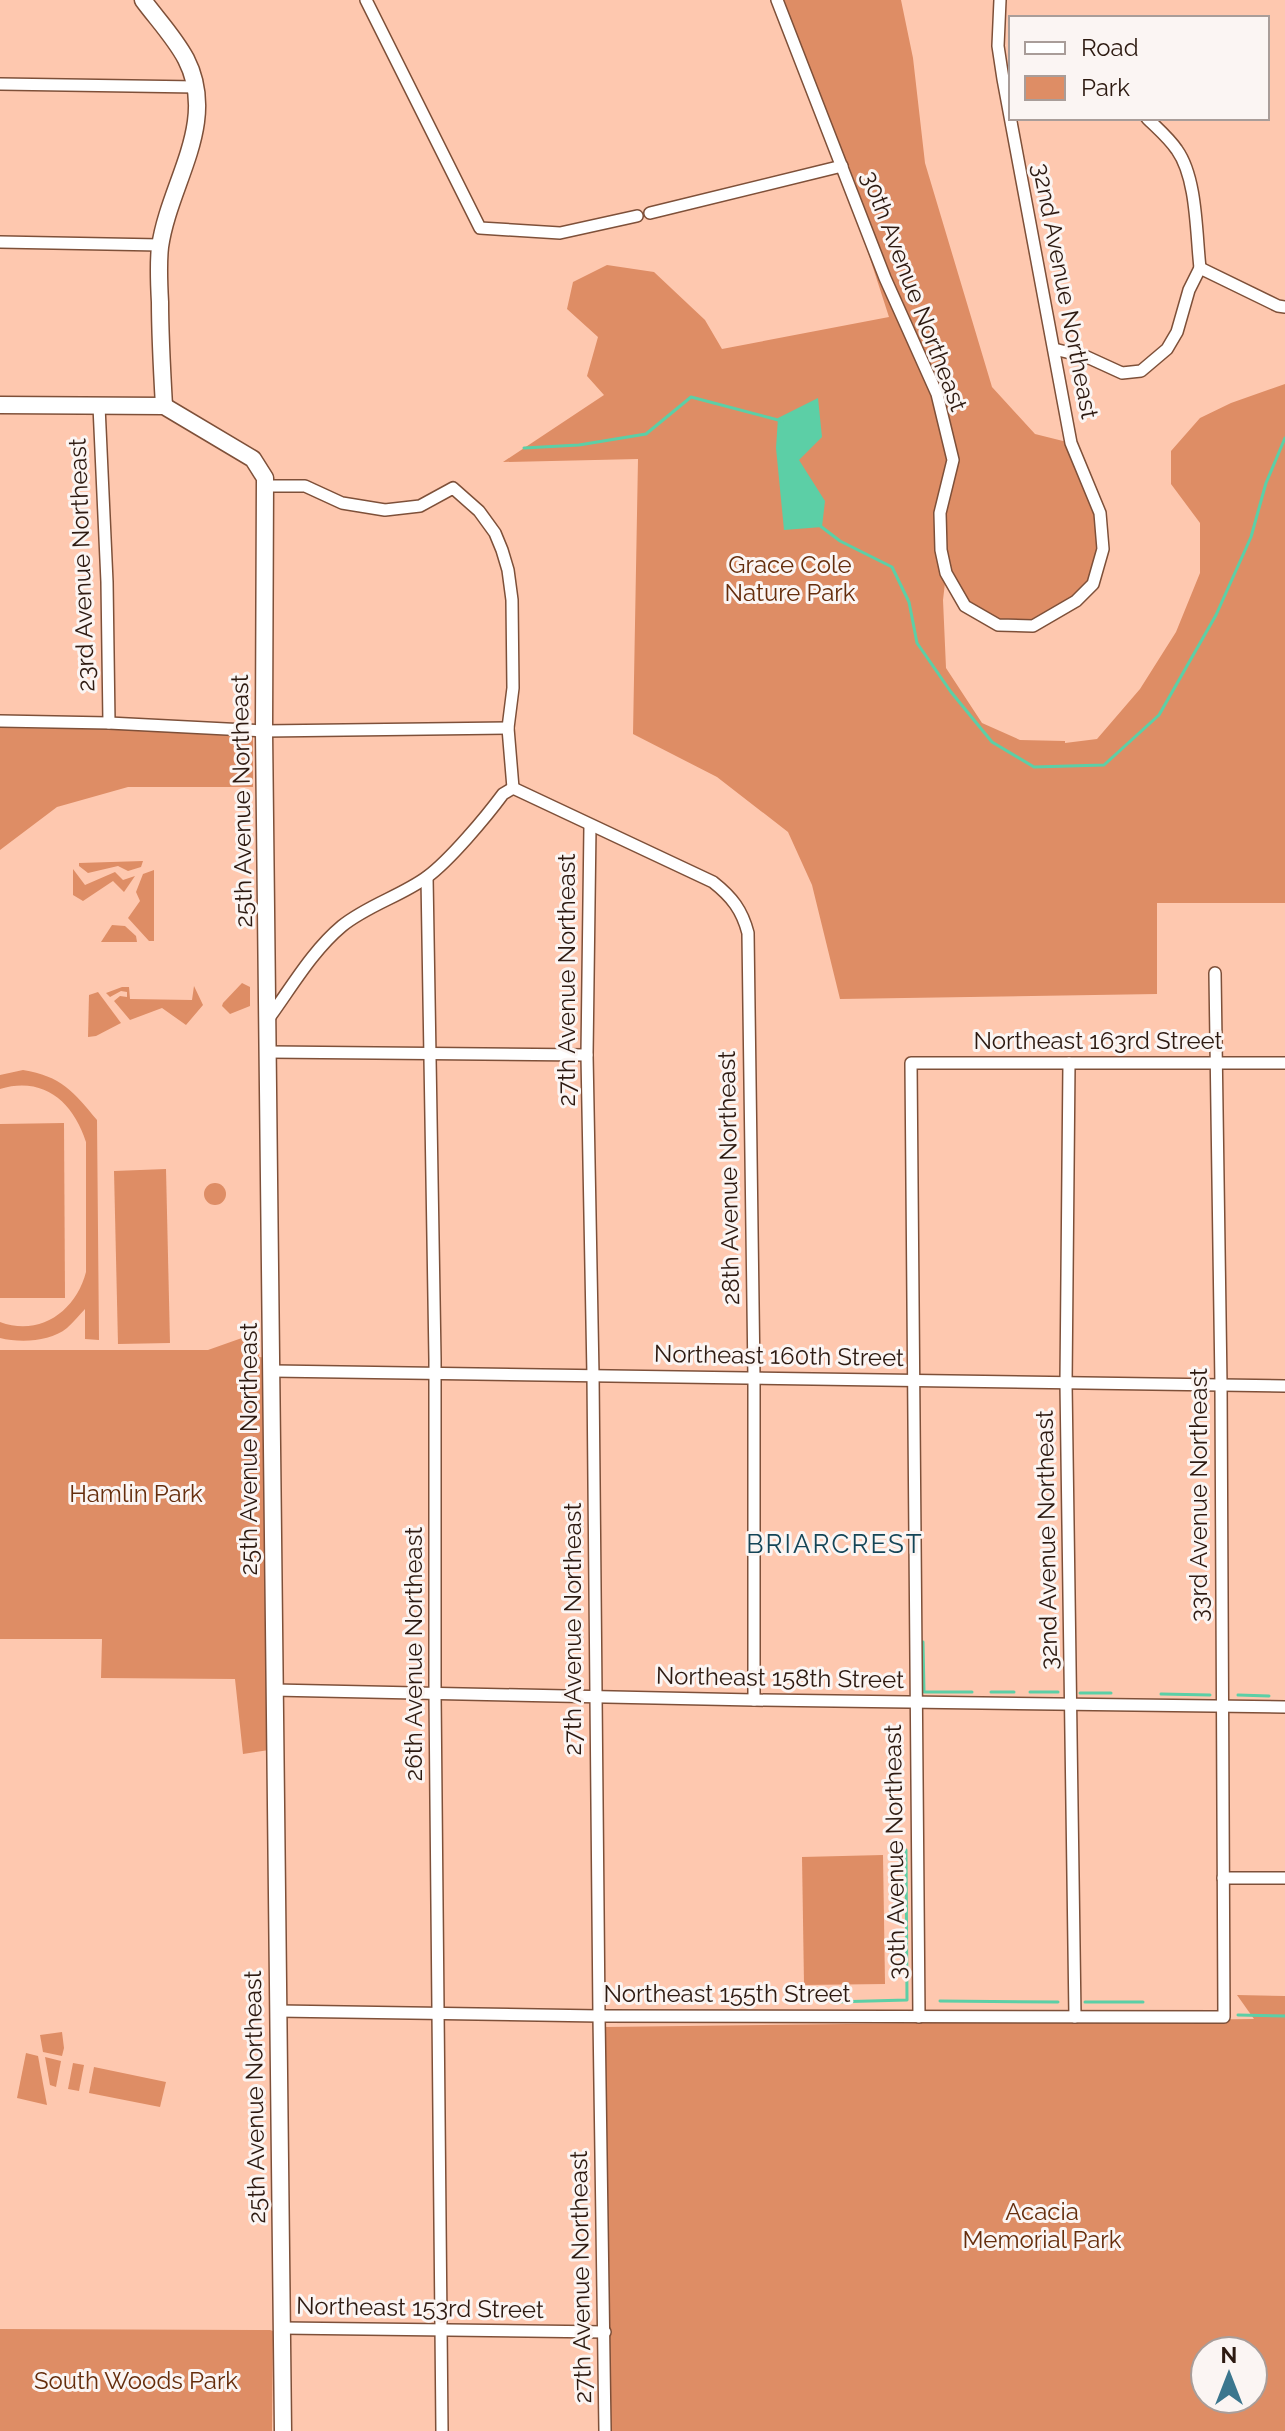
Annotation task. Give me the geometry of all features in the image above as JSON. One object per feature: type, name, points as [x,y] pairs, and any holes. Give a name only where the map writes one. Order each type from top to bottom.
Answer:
[{"type":"street","points":[[0,405],[164,406],[160,245],[190,148],[198,113],[197,87],[185,58],[143,0]]},
{"type":"street","points":[[366,0],[480,228],[560,233],[842,166],[777,0]]},
{"type":"street","name":"32nd Avenue Northeast","points":[[999,5],[998,46],[1009,111]]},
{"type":"street","points":[[0,84],[197,87]]},
{"type":"street","name":"32nd Avenue Northeast","points":[[1011,120],[1071,443],[1100,513],[1103,549],[1093,584]]},
{"type":"street","points":[[1054,349],[1087,357],[1122,373],[1141,371],[1167,349],[1177,332],[1189,290],[1200,268],[1191,184],[1179,152],[1149,120]]},
{"type":"street","name":"30th Avenue Northeast","points":[[842,166],[885,278],[937,394],[953,460],[940,513],[941,550],[946,573],[965,606],[998,625],[1033,626],[1076,601],[1093,584]]},
{"type":"street","points":[[0,242],[160,245]]},
{"type":"street","points":[[1200,268],[1285,307]]},
{"type":"street","name":"23rd Avenue Northeast","points":[[99,406],[107,582],[109,723]]},
{"type":"street","name":"25th Avenue Northeast","points":[[164,406],[253,459],[265,478],[264,731],[283,2431]]},
{"type":"street","points":[[265,486],[305,486],[342,503],[385,510],[420,506],[453,488],[479,511],[495,533],[502,550],[512,600],[513,688],[508,728],[513,788]]},
{"type":"street","points":[[0,721],[264,731],[508,728]]},
{"type":"street","points":[[513,788],[590,826]]},
{"type":"street","points":[[269,1018],[316,953],[339,928],[427,877],[503,794],[513,788]]},
{"type":"street","name":"28th Avenue Northeast","points":[[590,826],[713,882],[733,899],[743,914],[748,933],[754,1378],[754,1700]]},
{"type":"street","name":"27th Avenue Northeast","points":[[590,826],[587,1055],[605,2431]]},
{"type":"street","name":"26th Avenue Northeast","points":[[427,877],[436,1374],[435,1694],[442,2431]]},
{"type":"street","name":"33rd Avenue Northeast","points":[[1215,973],[1221,1385],[1224,2017]]},
{"type":"street","points":[[269,1052],[587,1055]]},
{"type":"street","name":"30th Avenue Northeast","points":[[911,1063],[919,2017]]},
{"type":"street","name":"Northeast 163rd Street","points":[[911,1063],[1285,1063]]},
{"type":"street","name":"32nd Avenue Northeast","points":[[1069,1063],[1066,1383],[1075,2017]]},
{"type":"street","name":"Northeast 160th Street","points":[[273,1371],[1285,1386]]},
{"type":"street","name":"Northeast 158th Street","points":[[274,1690],[1285,1707]]},
{"type":"street","points":[[1223,1878],[1285,1878]]},
{"type":"street","name":"Northeast 155th Street","points":[[278,2011],[599,2016],[1224,2017]]},
{"type":"street","name":"Northeast 153rd Street","points":[[282,2328],[605,2332]]},
{"type":"green space","name":"Grace Cole Nature Park","points":[[776,0],[901,0],[913,58],[925,163],[992,387],[1035,434],[1071,443],[1100,513],[1103,549],[1093,584],[1033,626],[998,625],[965,606],[946,574],[943,600],[946,668],[982,723],[1020,740],[1065,743],[1097,739],[1140,689],[1176,632],[1200,573],[1200,523],[1171,484],[1171,451],[1200,418],[1231,403],[1285,384],[1285,903],[1157,903],[1157,994],[840,999],[812,885],[788,832],[717,777],[633,734],[638,459],[503,462],[604,395],[587,376],[598,337],[567,309],[573,282],[607,265],[654,272],[705,320],[722,349],[889,317],[840,166]]},
{"type":"green space","points":[[0,728],[253,734],[253,787],[128,787],[57,807],[0,850]]},
{"type":"green space","points":[[143,861],[141,867],[128,871],[118,866],[88,873],[79,866],[79,863]]},
{"type":"green space","points":[[73,869],[85,885],[115,872],[123,880],[135,876],[124,892],[113,881],[83,901],[73,895]]},
{"type":"green space","points":[[154,870],[154,941],[149,941],[128,918],[140,901],[136,892],[143,874]]},
{"type":"green space","points":[[112,925],[125,926],[136,936],[137,942],[101,942]]},
{"type":"green space","points":[[242,983],[250,987],[250,1006],[230,1014],[222,1006],[223,1003]]},
{"type":"green space","points":[[194,986],[203,1005],[186,1025],[162,1008],[130,1020],[114,1001],[120,996],[127,997],[127,992],[121,991],[110,997],[106,993],[129,987],[130,999],[192,1000]]},
{"type":"green space","points":[[98,992],[121,1023],[88,1037],[89,995]]},
{"type":"green space","points":[[23,1070],[47,1076],[66,1087],[97,1120],[99,1340],[85,1339],[85,1309],[67,1328],[44,1339],[17,1341],[0,1338],[0,1322],[29,1326],[42,1323],[65,1309],[81,1286],[86,1272],[86,1142],[73,1115],[55,1096],[30,1086],[0,1089],[0,1075]]},
{"type":"green space","points":[[64,1123],[65,1298],[0,1298],[0,1124]]},
{"type":"green space","points":[[166,1169],[170,1343],[118,1344],[114,1171]]},
{"type":"green space","points":[[215,1183],[223,1186],[226,1194],[223,1202],[215,1205],[207,1202],[204,1194],[207,1186]]},
{"type":"green space","name":"Hamlin Park","points":[[259,1332],[259,1357],[272,1358],[273,1475],[265,1619],[269,1750],[243,1754],[235,1679],[101,1678],[102,1639],[0,1639],[0,1350],[208,1350]]},
{"type":"green space","points":[[883,1855],[885,1984],[804,1985],[802,1857]]},
{"type":"green space","name":"Acacia Memorial Park","points":[[1237,1995],[1285,1996],[1285,2431],[605,2431],[605,2027],[1254,2019]]},
{"type":"green space","points":[[62,2032],[62,2056],[43,2052],[40,2035]]},
{"type":"green space","points":[[26,2053],[38,2056],[47,2105],[17,2098]]},
{"type":"green space","points":[[45,2057],[61,2061],[56,2087],[50,2085]]},
{"type":"green space","points":[[73,2063],[84,2065],[79,2091],[68,2089]]},
{"type":"green space","points":[[94,2067],[166,2082],[160,2107],[89,2093]]},
{"type":"green space","name":"South Woods Park","points":[[0,2329],[273,2331],[272,2431],[0,2431]]},
{"type":"shaded area","points":[[818,398],[822,437],[799,460],[825,501],[822,527],[784,530],[776,448],[778,418]]},
{"type":"waterway","points":[[524,448],[579,445],[646,434],[691,397],[782,421]]},
{"type":"waterway","points":[[819,525],[840,541],[892,567],[909,602],[917,643],[951,692],[992,742],[1034,767],[1104,765],[1159,715],[1216,615],[1251,537],[1266,483],[1285,438]]},
{"type":"waterway","points":[[923,1642],[924,1692],[972,1692]]},
{"type":"waterway","points":[[991,1692],[1014,1692]]},
{"type":"waterway","points":[[1030,1692],[1058,1692]]},
{"type":"waterway","points":[[1080,1693],[1111,1693]]},
{"type":"waterway","points":[[1161,1694],[1210,1695]]},
{"type":"waterway","points":[[1238,1695],[1269,1696]]},
{"type":"waterway","points":[[833,2002],[907,2000],[906,1850]]},
{"type":"waterway","points":[[940,2001],[1058,2002]]},
{"type":"waterway","points":[[1085,2002],[1143,2002]]},
{"type":"waterway","points":[[1238,2015],[1285,2016]]},
{"type":"district","name":"BRIARCREST","points":[[835,1544]]}]
